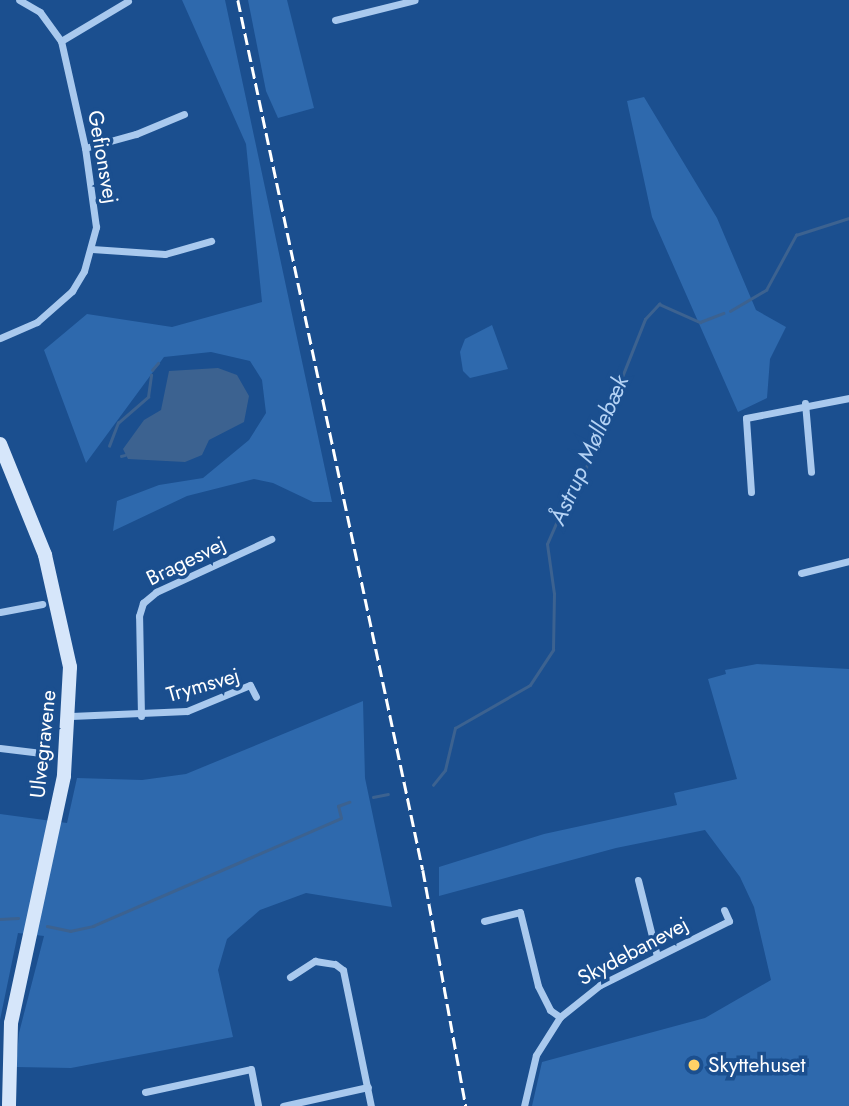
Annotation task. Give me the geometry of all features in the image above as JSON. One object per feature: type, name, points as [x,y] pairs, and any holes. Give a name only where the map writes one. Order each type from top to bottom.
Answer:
[{"type":"street","name":"Gefionsvej","points":[[0,338],[56,308],[78,281],[92,249],[95,205],[61,41],[40,12],[19,0]]},
{"type":"street","points":[[335,20],[415,0]]},
{"type":"street","points":[[61,41],[128,1]]},
{"type":"street","points":[[85,148],[136,134],[184,114]]},
{"type":"street","points":[[92,249],[165,254],[211,242]]},
{"type":"street","points":[[751,492],[746,418],[806,403],[849,398]]},
{"type":"street","points":[[806,403],[811,472]]},
{"type":"street","name":"Ulvegravene","points":[[0,444],[46,555],[60,606],[70,667],[71,716],[64,776],[11,1023],[9,1106]]},
{"type":"street","name":"Bragesvej","points":[[141,716],[139,616],[143,603],[156,592],[271,539]]},
{"type":"street","points":[[801,573],[849,561]]},
{"type":"street","points":[[0,612],[42,604]]},
{"type":"street","name":"Trymsvej","points":[[71,716],[141,716],[187,711],[250,685],[256,697]]},
{"type":"street","points":[[0,748],[51,754]]},
{"type":"street","points":[[638,880],[657,956]]},
{"type":"street","name":"Skydebanevej","points":[[524,1106],[536,1055],[560,1017],[600,985],[729,921],[723,911]]},
{"type":"street","points":[[484,921],[520,912],[538,986],[550,1010],[560,1017]]},
{"type":"street","points":[[290,977],[315,961],[335,964],[343,970],[371,1106]]},
{"type":"street","points":[[145,1092],[251,1069],[258,1106]]},
{"type":"street","points":[[284,1106],[368,1087]]},
{"type":"shaded area","points":[[182,0],[225,0],[332,502],[313,502],[273,483],[254,479],[187,496],[113,531],[117,501],[159,485],[203,478],[249,440],[266,413],[262,380],[250,361],[211,352],[164,357],[86,463],[44,350],[87,314],[172,327],[262,302],[246,144]]},
{"type":"shaded area","points":[[248,0],[287,0],[314,108],[278,118],[266,91]]},
{"type":"shaded area","points":[[644,97],[717,218],[756,310],[786,327],[770,359],[767,398],[738,412],[652,217],[627,101]]},
{"type":"shaded area","points":[[492,325],[508,369],[470,378],[463,371],[460,352],[465,339]]},
{"type":"shaded area","points":[[218,368],[237,375],[249,396],[244,422],[209,440],[202,455],[185,462],[128,459],[123,449],[144,420],[161,410],[169,371]]},
{"type":"shaded area","points":[[757,664],[849,669],[849,1106],[532,1106],[542,1062],[705,1018],[771,980],[754,907],[740,877],[705,830],[616,848],[439,896],[439,867],[544,834],[677,805],[674,793],[737,779],[708,679],[726,674],[725,670]]},
{"type":"shaded area","points":[[363,701],[365,778],[392,907],[306,893],[260,910],[227,939],[218,970],[233,1037],[71,1068],[16,1067],[19,1033],[44,936],[18,933],[0,1020],[0,814],[67,823],[77,778],[142,780],[186,774]]},
{"type":"waterway","name":"Åstrup Møllebæk","points":[[730,311],[766,290],[796,235],[849,218]]},
{"type":"waterway","name":"Åstrup Møllebæk","points":[[433,785],[445,770],[455,728],[530,685],[553,650],[554,594],[547,544],[568,496],[581,480],[645,319],[659,304],[700,322],[723,313]]},
{"type":"waterway","points":[[152,370],[158,363]]},
{"type":"waterway","points":[[109,446],[118,423],[148,397],[151,375]]},
{"type":"waterway","points":[[121,456],[125,455]]},
{"type":"waterway","name":"Åstrup Møllebæk","points":[[373,797],[388,794]]},
{"type":"waterway","points":[[47,926],[70,931],[93,926],[341,818],[338,806],[349,802]]},
{"type":"waterway","points":[[0,919],[18,918]]},
{"type":"railway","points":[[238,0],[423,870],[466,1106]]},
{"type":"place","name":"Skyttehuset","points":[[694,1065]]}]
